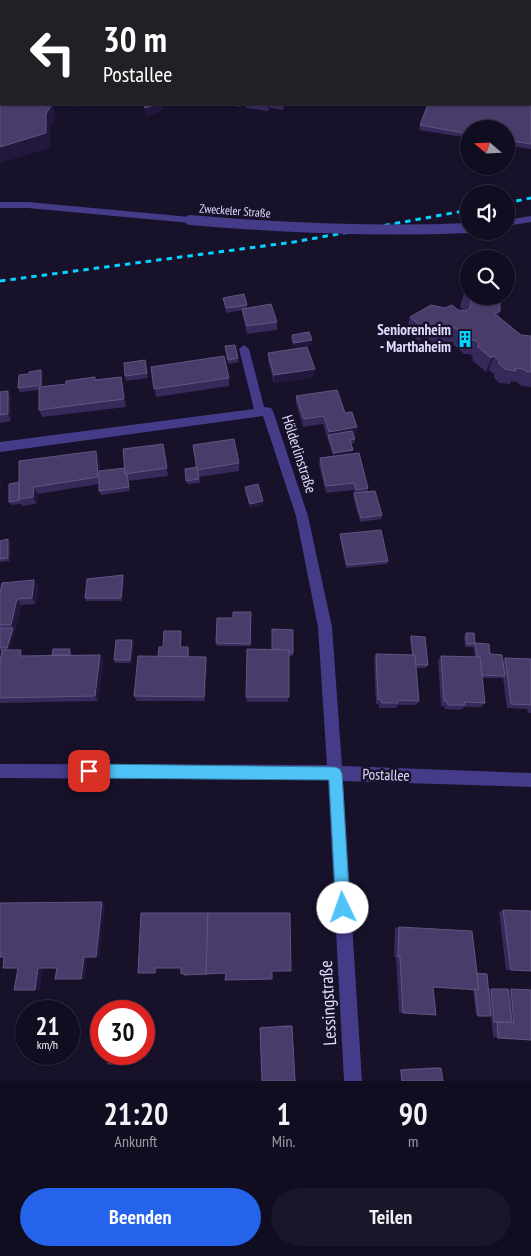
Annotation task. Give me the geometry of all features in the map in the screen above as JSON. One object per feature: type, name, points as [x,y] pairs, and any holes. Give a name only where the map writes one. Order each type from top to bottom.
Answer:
[{"type":"street","name":"Zweckeler Straße","points":[[0,205],[28,204],[190,220],[368,231],[460,229]]},
{"type":"street","points":[[515,222],[531,219]]},
{"type":"street","points":[[244,349],[260,412]]},
{"type":"street","name":"Hölderlinstraße","points":[[0,446],[268,410],[304,525],[325,627],[335,774]]},
{"type":"street","name":"Postallee","points":[[0,771],[335,774],[531,780]]},
{"type":"street","name":"Lessingstraße","points":[[335,774],[353,1081]]},
{"type":"building","points":[[0,105],[51,105],[46,114],[46,133],[0,147]]},
{"type":"building","points":[[428,105],[531,105],[531,144],[515,141],[515,120],[460,120],[460,132],[420,125]]},
{"type":"building","points":[[244,294],[247,305],[226,308],[223,298]]},
{"type":"building","points":[[271,304],[277,322],[247,326],[242,309]]},
{"type":"building","points":[[431,305],[445,308],[452,305],[458,310],[466,311],[470,308],[470,305],[500,305],[500,311],[495,314],[521,335],[531,336],[531,372],[515,368],[516,371],[505,369],[499,364],[499,360],[494,356],[491,358],[477,346],[479,344],[475,340],[469,340],[457,328],[435,328],[429,323],[422,327],[410,317]]},
{"type":"building","points":[[309,332],[312,340],[294,343],[292,335]]},
{"type":"building","points":[[235,345],[238,358],[228,360],[225,346]]},
{"type":"building","points":[[307,347],[315,369],[274,375],[268,353]]},
{"type":"building","points":[[224,356],[229,378],[154,389],[151,367]]},
{"type":"building","points":[[145,360],[147,373],[125,376],[124,363]]},
{"type":"building","points":[[41,370],[41,385],[18,388],[19,375]]},
{"type":"building","points":[[95,377],[95,380],[121,377],[124,399],[39,410],[39,387],[66,384],[66,381]]},
{"type":"building","points":[[337,390],[345,413],[352,412],[357,427],[329,432],[324,416],[304,419],[296,396]]},
{"type":"building","points":[[8,391],[8,414],[0,415],[0,392]]},
{"type":"building","points":[[352,431],[355,439],[350,440],[353,450],[334,453],[328,435]]},
{"type":"building","points":[[234,439],[239,463],[197,470],[193,445]]},
{"type":"building","points":[[163,444],[167,468],[125,474],[123,449]]},
{"type":"building","points":[[96,451],[98,477],[34,487],[33,497],[19,499],[19,461]]},
{"type":"building","points":[[359,453],[368,488],[356,490],[354,483],[326,486],[320,458]]},
{"type":"building","points":[[197,467],[199,479],[186,481],[185,469]]},
{"type":"building","points":[[125,468],[129,487],[99,491],[99,471]]},
{"type":"building","points":[[19,482],[20,500],[9,502],[9,484]]},
{"type":"building","points":[[258,484],[263,501],[250,504],[245,487]]},
{"type":"building","points":[[375,491],[382,515],[361,518],[354,493]]},
{"type":"building","points":[[381,530],[388,561],[347,565],[340,534]]},
{"type":"building","points":[[8,539],[8,558],[0,559],[0,541]]},
{"type":"building","points":[[123,575],[121,598],[85,598],[87,579]]},
{"type":"building","points":[[34,580],[32,598],[17,599],[11,625],[0,625],[0,593],[2,583]]},
{"type":"building","points":[[233,612],[251,612],[250,644],[216,643],[217,618],[233,618]]},
{"type":"building","points":[[0,628],[13,628],[7,648],[0,648]]},
{"type":"building","points":[[272,629],[293,630],[293,653],[289,653],[289,650],[272,649]]},
{"type":"building","points":[[164,631],[181,631],[180,647],[188,647],[188,657],[158,657],[159,647],[163,647]]},
{"type":"building","points":[[466,633],[474,633],[475,644],[467,644]]},
{"type":"building","points":[[411,636],[425,637],[428,665],[416,665]]},
{"type":"building","points":[[116,640],[132,640],[130,660],[114,660]]},
{"type":"building","points":[[475,643],[489,644],[490,654],[502,655],[505,676],[482,675],[480,657],[477,657]]},
{"type":"building","points":[[53,649],[70,649],[69,655],[52,655]]},
{"type":"building","points":[[247,649],[289,650],[289,697],[246,697]]},
{"type":"building","points":[[2,650],[21,650],[20,656],[100,655],[95,696],[0,698]]},
{"type":"building","points":[[376,654],[415,655],[419,701],[398,700],[398,703],[382,703],[378,699]]},
{"type":"building","points":[[138,656],[206,657],[204,697],[134,696]]},
{"type":"building","points":[[441,656],[480,657],[485,703],[464,702],[465,705],[448,705],[447,701],[444,701]]},
{"type":"building","points":[[505,658],[531,659],[531,705],[511,704]]},
{"type":"building","points":[[102,902],[96,957],[84,957],[81,979],[55,979],[57,968],[38,968],[35,990],[14,990],[18,968],[3,968],[4,957],[0,957],[0,903]]},
{"type":"building","points":[[503,910],[531,911],[531,971],[511,970]]},
{"type":"building","points":[[141,913],[208,913],[207,974],[184,975],[184,973],[181,974],[181,968],[155,968],[155,973],[138,973]]},
{"type":"building","points":[[208,913],[290,913],[291,971],[272,971],[272,979],[225,980],[226,973],[206,974]]},
{"type":"building","points":[[399,927],[472,931],[479,990],[433,987],[436,1015],[403,1013],[400,957],[398,957]]},
{"type":"building","points":[[477,973],[487,974],[491,1016],[478,1016],[475,989],[479,990]]},
{"type":"building","points":[[491,989],[508,989],[512,1022],[494,1022]]},
{"type":"building","points":[[511,989],[531,990],[531,1040],[498,1038],[497,1022],[514,1023]]},
{"type":"building","points":[[292,1026],[295,1081],[262,1081],[260,1028]]},
{"type":"building","points":[[441,1068],[443,1081],[402,1081],[401,1070]]},
{"type":"railway","points":[[515,201],[531,198]]},
{"type":"railway","points":[[0,281],[294,242],[460,212]]},
{"type":"place","name":"Seniorenheim - Marthaheim","points":[[465,339]]},
{"type":"route","points":[[89,771],[335,774],[343,908]]}]
